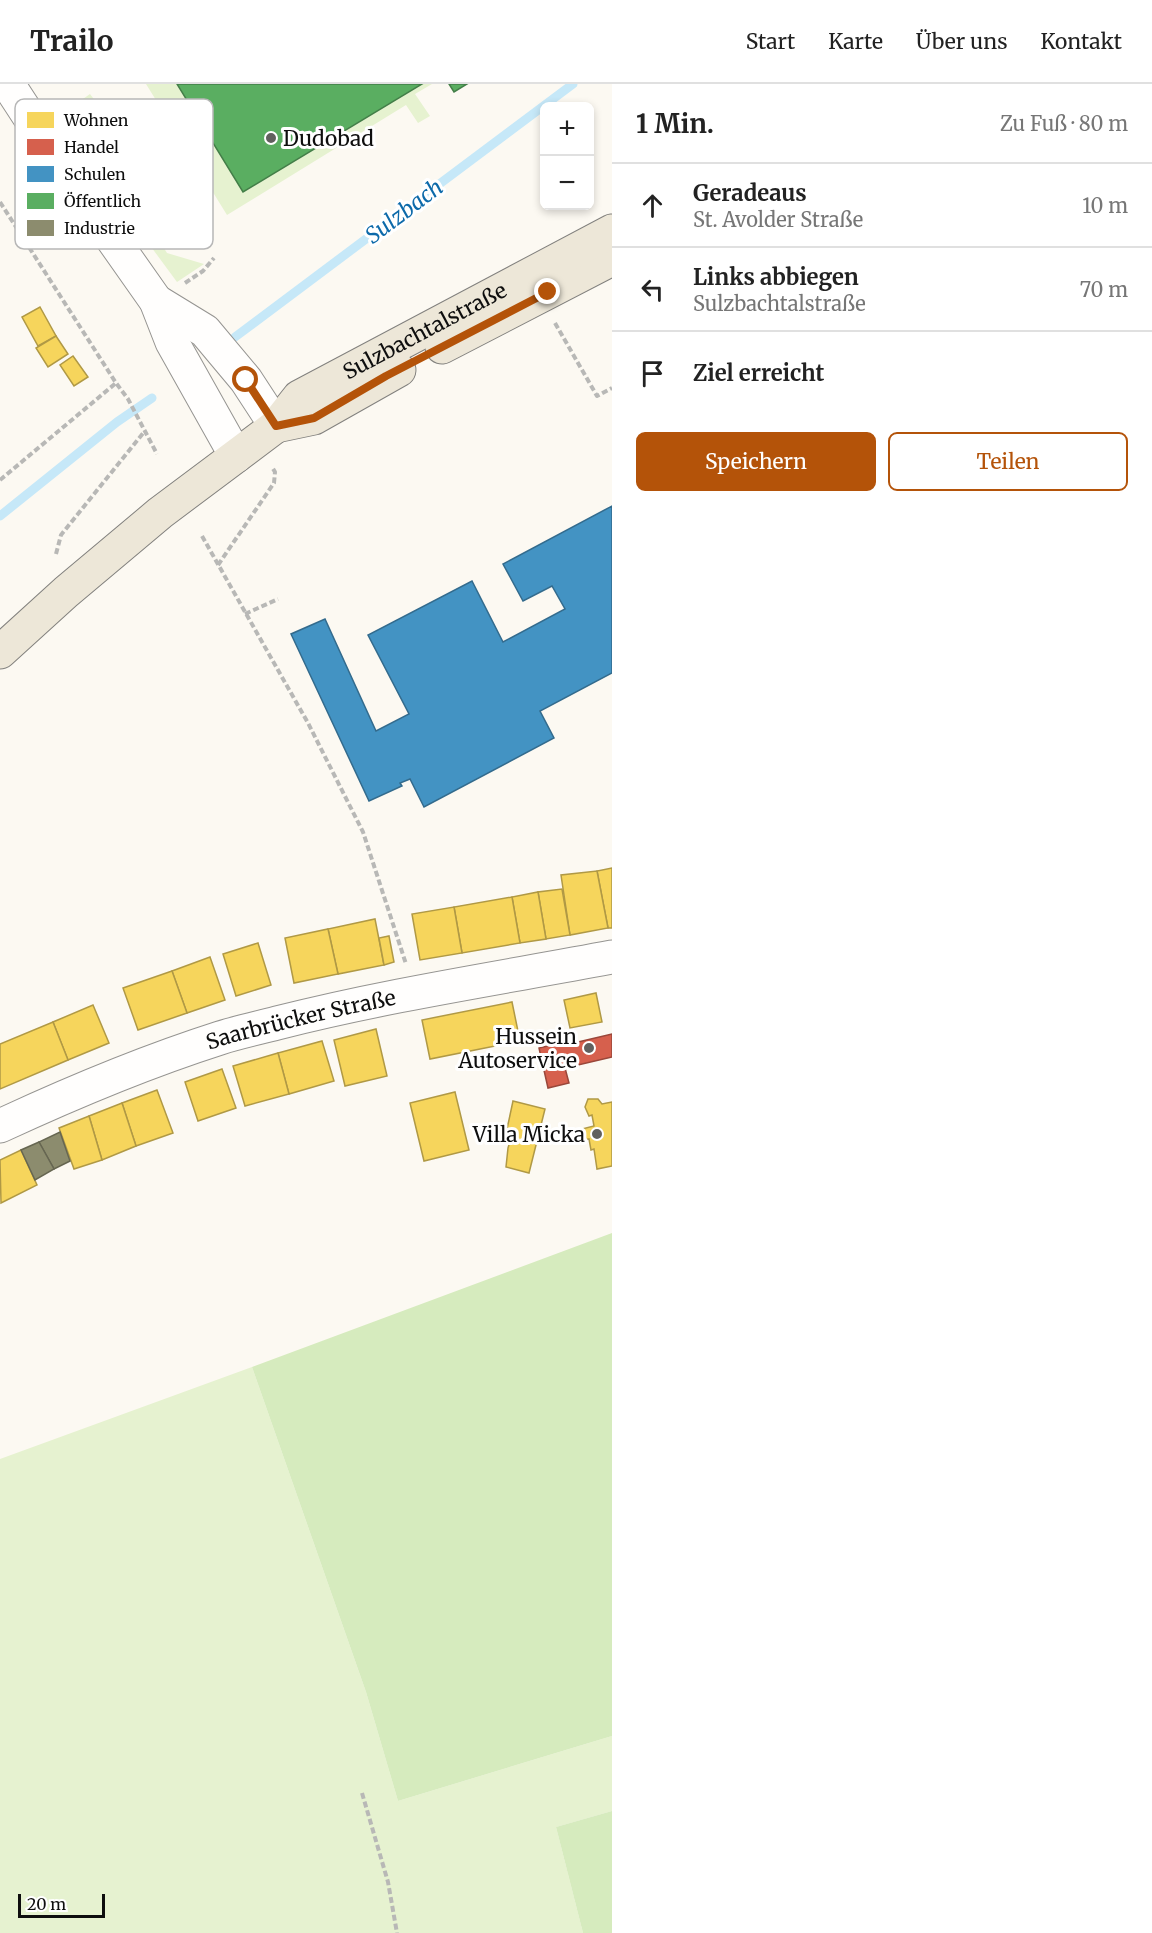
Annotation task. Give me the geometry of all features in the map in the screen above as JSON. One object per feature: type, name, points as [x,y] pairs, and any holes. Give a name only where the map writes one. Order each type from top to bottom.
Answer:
[{"type":"main road","name":"Sulzbachtalstraße","points":[[0,652],[66,592],[152,520],[276,426],[299,398],[612,231]]},
{"type":"main road","name":"Sulzbachtalstraße","points":[[276,426],[314,418],[386,376],[612,259]]},
{"type":"street","points":[[8,84],[18,99]]},
{"type":"street","points":[[130,249],[246,380],[276,426]]},
{"type":"street","points":[[168,294],[172,342],[236,456]]},
{"type":"street","name":"Saarbrücker Straße","points":[[0,1126],[120,1074],[220,1038],[325,1011],[612,957]]},
{"type":"path","points":[[0,201],[15,225]]},
{"type":"path","points":[[31,249],[128,399],[157,454]]},
{"type":"path","points":[[168,294],[203,271],[214,258]]},
{"type":"path","points":[[554,319],[597,396],[612,388]]},
{"type":"path","points":[[0,480],[116,383]]},
{"type":"path","points":[[56,554],[61,535],[144,432]]},
{"type":"path","points":[[218,565],[274,483],[275,472],[268,462]]},
{"type":"path","points":[[202,536],[308,723],[363,832],[406,962]]},
{"type":"path","points":[[245,614],[278,599]]},
{"type":"path","points":[[362,1793],[388,1881],[397,1933]]},
{"type":"green space","points":[[146,84],[177,84],[186,99],[155,99]]},
{"type":"green space","points":[[422,84],[432,84],[415,94],[430,116],[418,123],[406,105],[227,215],[213,192],[213,143],[243,192]]},
{"type":"green space","points":[[90,94],[94,99],[83,99]]},
{"type":"green space","points":[[153,249],[164,249],[167,253],[204,264],[177,282]]},
{"type":"green space","points":[[612,1233],[612,1736],[398,1801],[366,1692],[252,1367]]},
{"type":"green space","points":[[252,1367],[366,1692],[398,1801],[612,1736],[612,1811],[556,1827],[583,1933],[0,1933],[0,1459]]},
{"type":"green space","points":[[612,1811],[612,1933],[583,1933],[556,1827]]},
{"type":"building: Wohnen","points":[[40,307],[56,336],[38,346],[22,317]]},
{"type":"building: Wohnen","points":[[56,336],[68,354],[48,367],[36,348]]},
{"type":"building: Wohnen","points":[[73,356],[88,377],[74,386],[60,365]]},
{"type":"building: Wohnen","points":[[612,868],[612,928],[608,928],[597,871]]},
{"type":"building: Wohnen","points":[[597,871],[608,928],[570,935],[561,875]]},
{"type":"building: Wohnen","points":[[562,889],[570,935],[546,939],[538,892]]},
{"type":"building: Wohnen","points":[[538,892],[546,939],[520,943],[512,897]]},
{"type":"building: Wohnen","points":[[512,897],[520,943],[462,953],[454,907]]},
{"type":"building: Wohnen","points":[[454,907],[462,953],[420,960],[412,914]]},
{"type":"building: Wohnen","points":[[375,919],[384,965],[338,974],[328,929]]},
{"type":"building: Wohnen","points":[[328,929],[338,974],[294,983],[285,938]]},
{"type":"building: Wohnen","points":[[389,936],[394,962],[384,965],[379,938]]},
{"type":"building: Wohnen","points":[[258,943],[271,985],[236,996],[223,954]]},
{"type":"building: Wohnen","points":[[210,957],[225,1000],[187,1013],[172,971]]},
{"type":"building: Wohnen","points":[[172,971],[187,1013],[138,1030],[123,988]]},
{"type":"building: Wohnen","points":[[596,993],[602,1022],[570,1028],[564,1000]]},
{"type":"building: Wohnen","points":[[512,1002],[520,1041],[430,1059],[422,1020]]},
{"type":"building: Wohnen","points":[[93,1005],[109,1043],[68,1060],[53,1022]]},
{"type":"building: Wohnen","points":[[53,1022],[68,1060],[0,1089],[0,1044]]},
{"type":"building: Wohnen","points":[[376,1029],[387,1076],[345,1086],[334,1040]]},
{"type":"building: Wohnen","points":[[322,1041],[334,1081],[289,1094],[278,1053]]},
{"type":"building: Wohnen","points":[[278,1053],[289,1094],[245,1106],[233,1066]]},
{"type":"building: Wohnen","points":[[222,1069],[236,1108],[198,1121],[185,1082]]},
{"type":"building: Wohnen","points":[[157,1090],[173,1133],[136,1146],[122,1103]]},
{"type":"building: Wohnen","points":[[455,1092],[469,1150],[424,1161],[410,1103]]},
{"type":"building: Wohnen","name":"Villa Micka","points":[[588,1099],[598,1099],[602,1104],[612,1102],[612,1166],[597,1169],[594,1149],[591,1150],[589,1139],[584,1140],[582,1129],[594,1126],[592,1115],[589,1116],[585,1107]]},
{"type":"building: Wohnen","points":[[513,1101],[545,1109],[529,1173],[506,1167],[512,1135],[507,1129]]},
{"type":"building: Wohnen","points":[[122,1103],[136,1146],[102,1160],[89,1116]]},
{"type":"building: Wohnen","points":[[89,1116],[102,1160],[74,1169],[59,1128]]},
{"type":"building: Wohnen","points":[[21,1150],[37,1185],[1,1203],[0,1160]]},
{"type":"building: Handel","points":[[612,1034],[612,1057],[565,1068],[569,1083],[548,1088],[539,1048],[560,1043],[561,1046]]},
{"type":"building: Schulen","points":[[612,506],[612,673],[540,711],[554,738],[424,807],[410,779],[400,783],[402,786],[369,801],[291,634],[325,619],[376,731],[409,714],[368,635],[472,581],[503,642],[565,609],[552,586],[523,601],[503,564]]},
{"type":"building: Öffentlich","name":"Dudobad","points":[[177,84],[422,84],[243,192],[213,143],[213,99],[186,99]]},
{"type":"building: Öffentlich","points":[[449,84],[467,84],[454,92]]},
{"type":"building: Industrie","points":[[60,1132],[70,1161],[54,1169],[39,1142]]},
{"type":"building: Industrie","points":[[39,1142],[54,1169],[35,1180],[21,1150]]},
{"type":"waterway","name":"Sulzbach","points":[[235,337],[573,84]]},
{"type":"waterway","name":"Sulzbach","points":[[0,516],[117,422],[152,398]]},
{"type":"place","name":"Dudobad","points":[[271,138]]},
{"type":"place","name":"Hussein Autoservice","points":[[589,1048]]},
{"type":"place","name":"Villa Micka","points":[[597,1134]]},
{"type":"route","points":[[246,380],[276,426],[314,418],[386,376],[548,292]]}]
